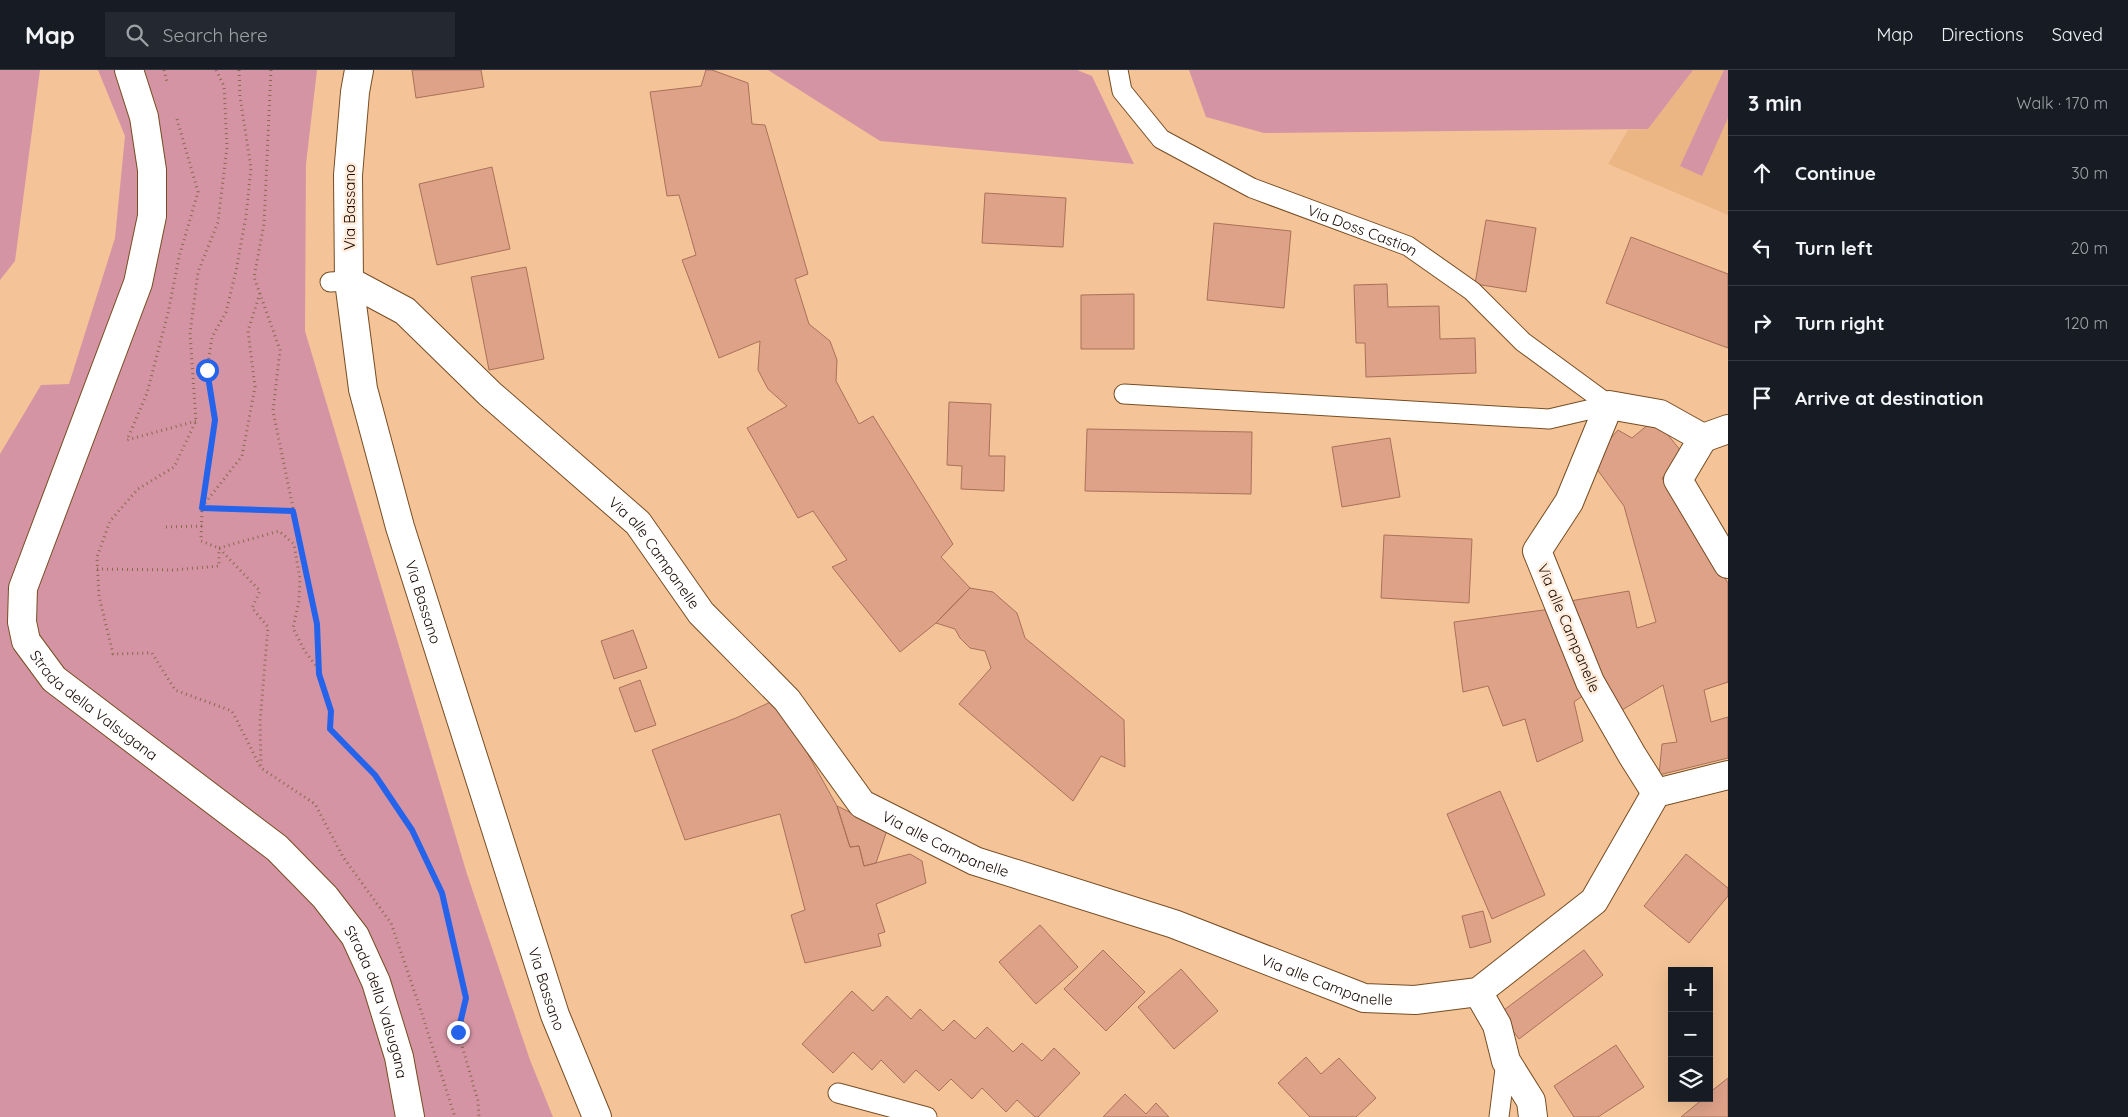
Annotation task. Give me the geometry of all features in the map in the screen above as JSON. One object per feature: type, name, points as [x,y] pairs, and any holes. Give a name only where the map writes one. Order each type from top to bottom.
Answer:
[{"type":"street","name":"Strada della Valsugana","points":[[129,70],[144,117],[152,170],[152,216],[138,283],[23,588],[22,622],[26,641],[54,680],[277,848],[325,897],[355,936],[376,982],[399,1057],[410,1117]]},
{"type":"street","name":"Via Bassano","points":[[359,70],[354,92],[339,282],[363,389],[400,527],[555,1015],[597,1117]]},
{"type":"street","name":"Via alle Campanelle","points":[[339,282],[405,311],[490,394],[638,523],[701,613],[787,700],[862,804],[975,861],[1174,924],[1364,998],[1415,1000],[1478,992]]},
{"type":"street","name":"Via alle Campanelle","points":[[1609,405],[1569,502],[1537,550],[1590,682],[1632,756],[1656,793]]},
{"type":"street","name":"Via Doss Castion","points":[[1609,405],[1660,414],[1716,434]]},
{"type":"street","points":[[1716,434],[1678,480],[1728,564]]},
{"type":"street","points":[[1533,1117],[1531,1101],[1506,1061],[1497,1025],[1478,992],[1594,901],[1656,793],[1728,775]]},
{"type":"lane","name":"Via Doss Castion","points":[[1118,70],[1122,91],[1161,139],[1252,188],[1408,246],[1472,291],[1523,342],[1609,405]]},
{"type":"lane","name":"Via Doss Castion","points":[[1124,394],[1549,419],[1609,405]]},
{"type":"lane","points":[[1499,1117],[1506,1061]]},
{"type":"lane","points":[[838,1093],[927,1117]]},
{"type":"path","points":[[216,70],[224,86],[227,147],[218,222],[198,272],[190,333],[196,421],[174,467],[138,489],[110,521],[97,557],[97,569],[99,596],[113,654],[152,654],[175,690],[232,712],[261,768],[260,722],[268,627],[252,608],[260,591],[219,548],[202,541],[202,508],[215,420],[207,370],[212,336],[226,312],[236,271],[246,216],[251,168],[240,97],[238,70]]},
{"type":"path","points":[[271,70],[264,224],[254,276],[280,350],[273,411],[317,624],[319,671],[331,711],[330,729],[375,775],[412,830],[442,893],[466,998],[458,1032],[478,1101],[479,1117]]},
{"type":"path","points":[[202,508],[242,456],[255,387],[248,331],[260,293]]},
{"type":"path","points":[[147,393],[127,440],[196,421]]},
{"type":"path","points":[[202,508],[293,511]]},
{"type":"path","points":[[166,527],[202,526]]},
{"type":"path","points":[[219,548],[279,531],[294,544],[300,579],[299,601],[293,628],[304,650],[319,671]]},
{"type":"path","points":[[97,569],[173,570],[219,566],[219,548]]},
{"type":"shaded area","points":[[0,70],[40,70],[15,261],[0,280]]},
{"type":"shaded area","points":[[98,70],[317,70],[306,164],[305,331],[467,874],[530,1060],[553,1117],[0,1117],[0,454],[41,385],[69,384],[115,238],[125,136]]},
{"type":"shaded area","points":[[768,70],[1077,70],[1092,76],[1134,164],[880,141]]},
{"type":"shaded area","points":[[1189,70],[1693,70],[1648,129],[1264,133],[1206,117]]},
{"type":"shaded area","points":[[1693,70],[1728,70],[1728,215],[1608,164],[1628,130],[1648,129]]},
{"type":"shaded area","points":[[1724,70],[1728,70],[1728,118],[1702,176],[1680,166]]},
{"type":"building","points":[[412,70],[481,70],[484,87],[416,98]]},
{"type":"building","points":[[706,70],[712,70],[748,83],[752,124],[765,125],[808,274],[795,279],[809,324],[830,341],[837,360],[836,381],[859,424],[873,416],[953,544],[941,557],[970,588],[936,623],[900,652],[832,567],[847,560],[813,511],[798,518],[747,428],[787,406],[768,389],[758,370],[760,341],[719,358],[682,260],[696,255],[679,195],[667,196],[650,92],[701,86]]},
{"type":"building","points":[[492,167],[510,249],[437,265],[419,184]]},
{"type":"building","points":[[985,193],[1066,198],[1063,247],[982,243]]},
{"type":"building","points":[[1486,220],[1536,228],[1526,292],[1475,284]]},
{"type":"building","points":[[1214,223],[1291,231],[1284,308],[1207,300]]},
{"type":"building","points":[[1631,237],[1728,274],[1728,348],[1606,303]]},
{"type":"building","points":[[526,267],[544,359],[489,370],[471,277]]},
{"type":"building","points":[[1387,284],[1388,307],[1439,306],[1440,339],[1475,338],[1476,373],[1366,377],[1365,343],[1356,343],[1354,285]]},
{"type":"building","points":[[1134,294],[1134,349],[1081,349],[1081,295]]},
{"type":"building","points":[[949,402],[991,404],[989,456],[1005,456],[1004,491],[961,489],[962,466],[947,465]]},
{"type":"building","points":[[1655,419],[1685,456],[1662,478],[1728,583],[1728,682],[1704,690],[1711,722],[1728,717],[1728,758],[1659,775],[1662,744],[1677,742],[1663,685],[1614,715],[1564,602],[1629,591],[1637,628],[1656,622],[1624,506],[1591,461],[1618,430],[1632,438]]},
{"type":"building","points":[[1087,429],[1252,432],[1251,494],[1085,491]]},
{"type":"building","points":[[1390,438],[1400,497],[1342,507],[1332,447]]},
{"type":"building","points":[[1384,535],[1472,539],[1469,603],[1381,598]]},
{"type":"building","points":[[970,588],[993,592],[1017,613],[1025,638],[1124,720],[1125,767],[1101,756],[1073,801],[959,704],[991,668],[985,651],[970,648],[960,638],[955,629],[936,623]]},
{"type":"building","points":[[1551,609],[1591,690],[1574,702],[1583,741],[1537,762],[1525,719],[1503,726],[1488,686],[1463,692],[1454,622]]},
{"type":"building","points":[[633,630],[647,668],[614,679],[601,641]]},
{"type":"building","points":[[640,680],[656,725],[635,732],[619,688]]},
{"type":"building","points":[[777,699],[837,806],[850,847],[859,846],[864,866],[910,854],[922,861],[926,883],[876,904],[885,932],[878,934],[881,946],[805,963],[791,915],[805,910],[780,814],[685,840],[652,750],[736,718]]},
{"type":"building","points":[[1500,791],[1545,895],[1492,919],[1447,814]]},
{"type":"building","points":[[837,806],[887,830],[876,863],[864,866],[859,846],[850,847]]},
{"type":"building","points":[[1686,854],[1728,888],[1728,896],[1689,943],[1644,906]]},
{"type":"building","points":[[1483,911],[1491,942],[1470,948],[1462,916]]},
{"type":"building","points":[[1040,925],[1078,967],[1036,1004],[999,962]]},
{"type":"building","points":[[1103,950],[1145,992],[1106,1031],[1064,989]]},
{"type":"building","points":[[1584,950],[1603,975],[1519,1039],[1500,1013]]},
{"type":"building","points":[[1181,969],[1218,1011],[1174,1049],[1138,1007]]},
{"type":"building","points":[[852,991],[873,1011],[887,996],[911,1019],[920,1009],[943,1031],[954,1020],[975,1039],[987,1027],[1013,1052],[1022,1043],[1042,1061],[1054,1048],[1080,1073],[1038,1117],[1035,1117],[1017,1100],[1006,1112],[982,1088],[972,1099],[951,1079],[939,1091],[916,1070],[904,1083],[881,1060],[872,1070],[853,1052],[833,1073],[802,1044]]},
{"type":"building","points":[[1616,1045],[1644,1087],[1598,1117],[1574,1117],[1554,1086]]},
{"type":"building","points":[[1306,1057],[1321,1074],[1339,1058],[1376,1098],[1356,1117],[1310,1117],[1278,1083]]},
{"type":"building","points":[[1728,1078],[1728,1117],[1681,1117],[1699,1102],[1713,1102],[1713,1090]]},
{"type":"building","points":[[1125,1094],[1146,1114],[1156,1103],[1169,1117],[1103,1117]]},
{"type":"route","points":[[207,370],[215,420],[205,476],[202,508],[293,511],[317,624],[319,674],[331,711],[330,729],[375,775],[412,830],[442,893],[466,998],[458,1032]]}]
